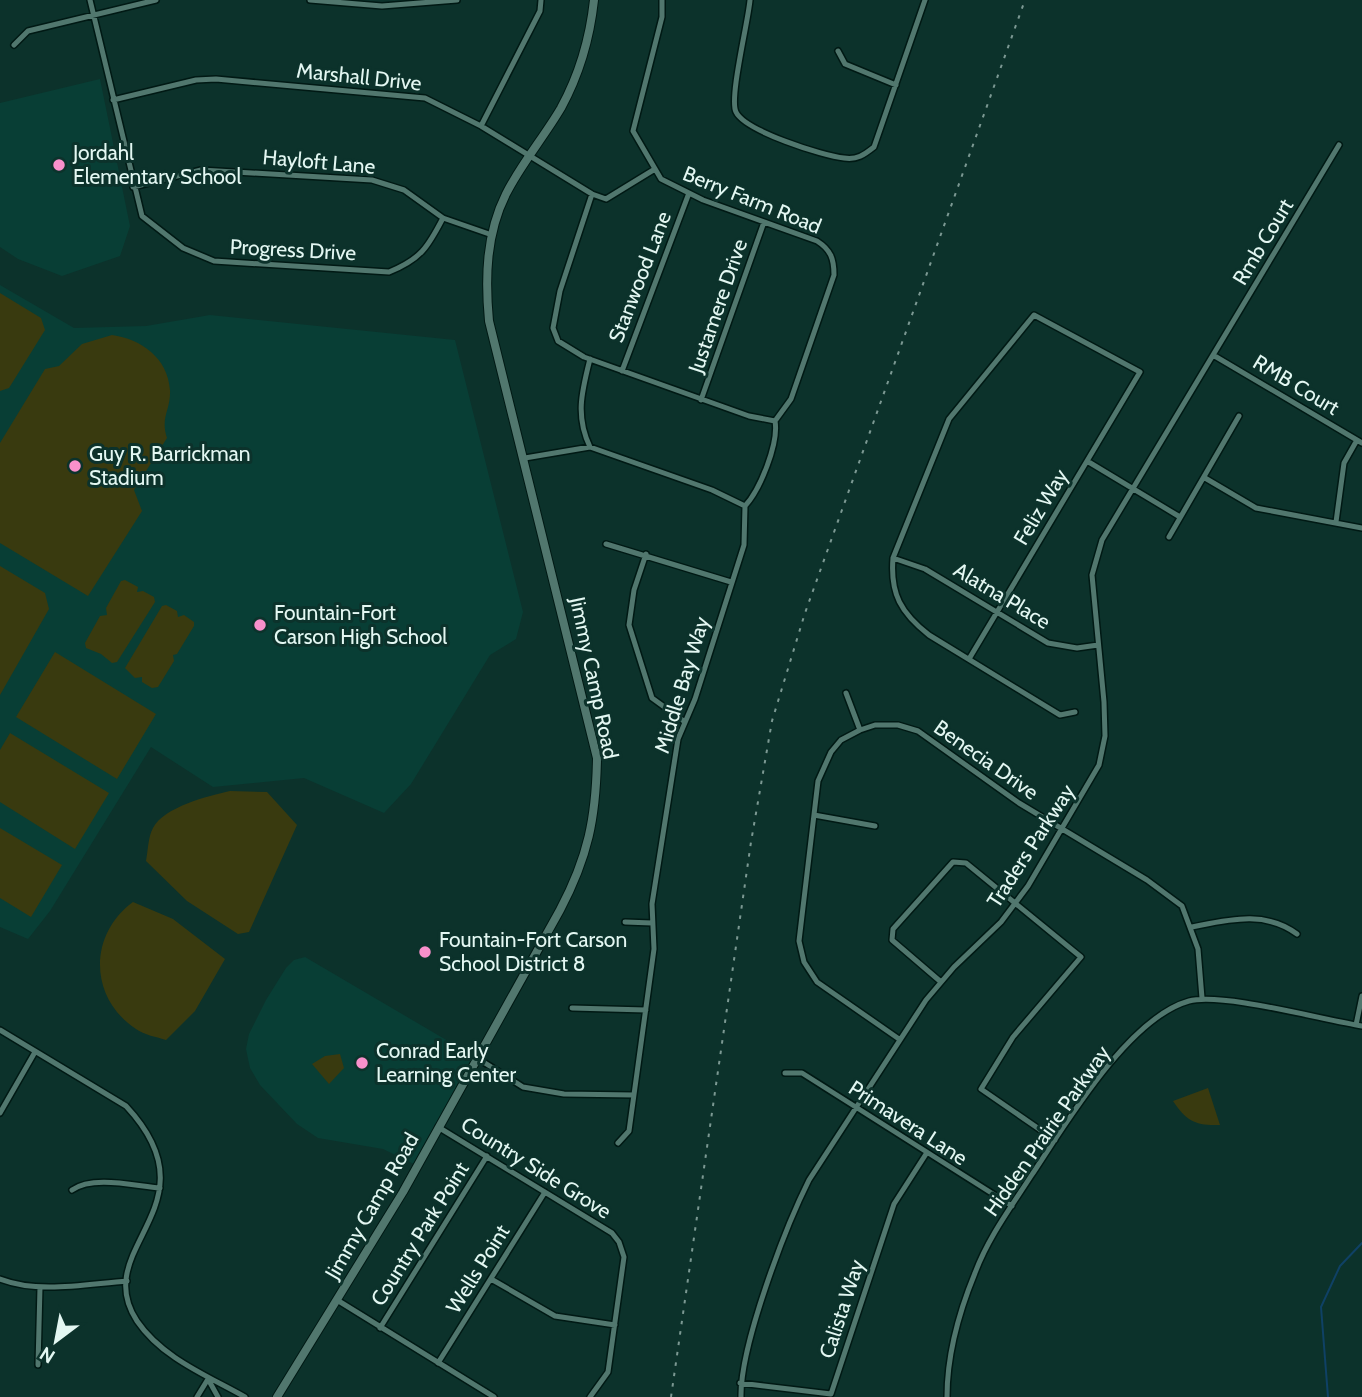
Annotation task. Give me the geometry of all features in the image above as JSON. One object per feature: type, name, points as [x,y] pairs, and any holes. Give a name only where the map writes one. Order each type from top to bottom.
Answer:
[{"type":"street","name":"Progress Drive","points":[[90,0],[142,216],[183,248],[214,261],[389,272],[414,261],[429,243],[443,218]]},
{"type":"street","points":[[14,45],[28,31],[156,0]]},
{"type":"street","points":[[310,0],[382,6],[457,0]]},
{"type":"street","points":[[481,126],[540,11],[541,0]]},
{"type":"street","name":"Jimmy Camp Road","points":[[277,1397],[438,1127],[579,873],[596,805],[597,758],[588,713],[526,458],[489,321],[485,278],[492,235],[506,195],[561,107],[580,67],[594,0]]},
{"type":"street","name":"Berry Farm Road","points":[[662,0],[662,17],[633,131],[660,179],[688,193],[817,241],[828,247],[834,261],[834,275],[791,399],[775,421]]},
{"type":"street","points":[[750,0],[748,29],[734,90],[736,112],[748,125],[810,149],[846,159],[862,157],[874,147],[925,0]]},
{"type":"street","points":[[838,51],[845,64],[896,85]]},
{"type":"street","name":"Marshall Drive","points":[[113,100],[196,80],[216,79],[425,98],[481,126],[592,194]]},
{"type":"street","name":"Rmb Court","points":[[1213,355],[1339,145]]},
{"type":"street","points":[[862,157],[865,166]]},
{"type":"street","points":[[526,458],[590,447],[746,506],[755,495],[777,432],[775,421],[749,416],[590,359],[566,348],[558,341],[553,328],[560,291],[592,194],[606,199],[655,169]]},
{"type":"street","name":"Hayloft Lane","points":[[133,187],[201,170],[372,180],[404,190],[443,218],[492,235]]},
{"type":"street","name":"Stanwood Lane","points":[[622,371],[688,193]]},
{"type":"street","name":"Justamere Drive","points":[[702,400],[764,222]]},
{"type":"street","name":"Feliz Way","points":[[893,558],[949,419],[1034,316],[1140,372],[969,659]]},
{"type":"street","name":"RMB Court","points":[[1213,355],[1359,442]]},
{"type":"street","name":"Traders Parkway","points":[[741,1397],[740,1384],[752,1335],[796,1205],[809,1180],[900,1039],[941,982],[1001,922],[1016,902],[1063,830],[1099,765],[1105,736],[1092,575],[1102,540],[1213,355]]},
{"type":"street","points":[[590,359],[580,400],[583,433],[590,447]]},
{"type":"street","points":[[1169,537],[1238,416]]},
{"type":"street","points":[[1336,522],[1344,463],[1359,442]]},
{"type":"street","points":[[1087,461],[1181,517]]},
{"type":"street","points":[[1205,478],[1255,508],[1362,528]]},
{"type":"street","name":"Middle Bay Way","points":[[618,1143],[629,1131],[654,949],[652,904],[678,739],[744,545],[746,506]]},
{"type":"street","points":[[606,544],[731,582]]},
{"type":"street","points":[[646,554],[634,590],[629,625],[652,698],[685,722]]},
{"type":"street","points":[[893,558],[892,577],[896,600],[909,619],[1060,715],[1074,712]]},
{"type":"street","name":"Alatna Place","points":[[893,558],[925,569],[1048,643],[1077,648],[1098,645]]},
{"type":"street","points":[[846,693],[860,730],[841,740],[831,752],[818,781],[799,941],[804,962],[817,982],[900,1039]]},
{"type":"street","name":"Benecia Drive","points":[[860,730],[887,725],[918,731],[1019,803],[1147,880],[1182,906],[1198,949],[1202,998]]},
{"type":"street","points":[[814,815],[875,826]]},
{"type":"street","points":[[941,982],[892,940],[893,929],[953,862],[966,863],[1081,957],[1013,1037],[981,1089],[1055,1140]]},
{"type":"street","points":[[1192,927],[1251,918],[1286,925],[1297,934]]},
{"type":"street","points":[[625,922],[652,923]]},
{"type":"street","points":[[1359,1026],[1362,996]]},
{"type":"street","name":"Hidden Prairie Parkway","points":[[947,1397],[950,1358],[975,1270],[1055,1140],[1126,1046],[1168,1009],[1202,998],[1359,1026]]},
{"type":"street","points":[[572,1008],[646,1010]]},
{"type":"street","points":[[0,1030],[126,1106],[141,1122],[161,1162],[155,1214],[138,1240],[130,1260],[127,1281],[137,1320],[161,1346],[208,1379],[245,1397]]},
{"type":"street","points":[[0,1113],[35,1052]]},
{"type":"street","points":[[477,1059],[523,1087],[564,1094],[634,1095]]},
{"type":"street","name":"Primavera Lane","points":[[785,1073],[802,1073],[1012,1206]]},
{"type":"street","name":"Country Side Grove","points":[[438,1127],[612,1233],[619,1242],[624,1256],[608,1373],[590,1397]]},
{"type":"street","name":"Calista Way","points":[[740,1384],[831,1394],[894,1204],[926,1154]]},
{"type":"street","name":"Country Park Point","points":[[380,1328],[487,1156]]},
{"type":"street","points":[[72,1190],[79,1185],[108,1183],[160,1188]]},
{"type":"street","name":"Wells Point","points":[[439,1363],[545,1192]]},
{"type":"street","points":[[0,1279],[15,1285],[40,1287],[127,1281]]},
{"type":"street","points":[[491,1279],[555,1316],[615,1325]]},
{"type":"street","points":[[38,1365],[40,1287]]},
{"type":"street","points":[[337,1300],[494,1397]]},
{"type":"street","points":[[197,1397],[208,1379]]},
{"type":"street","points":[[208,1379],[218,1397]]},
{"type":"shaded area","name":"Jordahl Elementary School","points":[[100,79],[130,226],[120,256],[62,276],[18,259],[0,247],[0,103]]},
{"type":"shaded area","name":"Fountain-Fort Carson High School","points":[[0,285],[74,328],[146,326],[210,315],[455,340],[523,612],[516,639],[490,655],[411,784],[384,813],[304,778],[213,787],[151,747],[50,911],[28,939],[0,927]]},
{"type":"shaded area","points":[[0,293],[41,318],[45,330],[9,388],[0,391]]},
{"type":"shaded area","name":"Guy R. Barrickman Stadium","points":[[112,335],[143,346],[164,368],[170,390],[165,419],[167,438],[134,490],[142,511],[88,596],[0,543],[0,443],[45,369],[59,366],[82,344]]},
{"type":"shaded area","points":[[0,566],[45,593],[49,609],[0,695]]},
{"type":"shaded area","points":[[125,580],[138,587],[137,592],[143,591],[154,597],[155,602],[117,662],[112,663],[101,654],[86,648],[85,643],[100,616],[107,615],[106,608],[121,581]]},
{"type":"shaded area","points":[[166,605],[177,611],[178,617],[184,615],[194,622],[194,626],[177,654],[173,655],[174,661],[158,687],[152,688],[142,682],[142,677],[135,678],[125,668],[162,606]]},
{"type":"shaded area","points":[[55,652],[156,714],[117,779],[16,717]]},
{"type":"shaded area","points":[[10,733],[109,793],[75,849],[0,802],[0,750]]},
{"type":"shaded area","points":[[230,791],[267,792],[297,825],[249,932],[238,934],[187,901],[146,861],[153,828],[167,814],[176,808]]},
{"type":"shaded area","points":[[0,828],[62,865],[31,917],[0,898]]},
{"type":"shaded area","points":[[133,902],[173,919],[225,959],[195,1011],[166,1040],[139,1031],[121,1016],[109,1001],[103,984],[100,966],[108,931],[118,916]]},
{"type":"shaded area","name":"Conrad Early Learning Center","points":[[305,957],[477,1058],[418,1166],[383,1149],[318,1138],[297,1124],[260,1085],[250,1068],[246,1049],[249,1034],[286,968],[294,960]]},
{"type":"shaded area","points":[[340,1054],[344,1068],[329,1084],[312,1064],[325,1056]]},
{"type":"shaded area","points":[[1208,1088],[1220,1125],[1192,1121],[1173,1101]]},
{"type":"waterway","points":[[1328,1397],[1321,1307],[1340,1266],[1362,1243]]},
{"type":"railway","points":[[671,1397],[751,842],[772,721],[805,613],[1025,0]]},
{"type":"place","name":"Jordahl Elementary School","points":[[59,165]]},
{"type":"place","name":"Guy R. Barrickman Stadium","points":[[75,466]]},
{"type":"place","name":"Fountain-Fort Carson High School","points":[[260,625]]},
{"type":"place","name":"Fountain-Fort Carson School District 8","points":[[425,952]]},
{"type":"place","name":"Conrad Early Learning Center","points":[[362,1063]]}]
